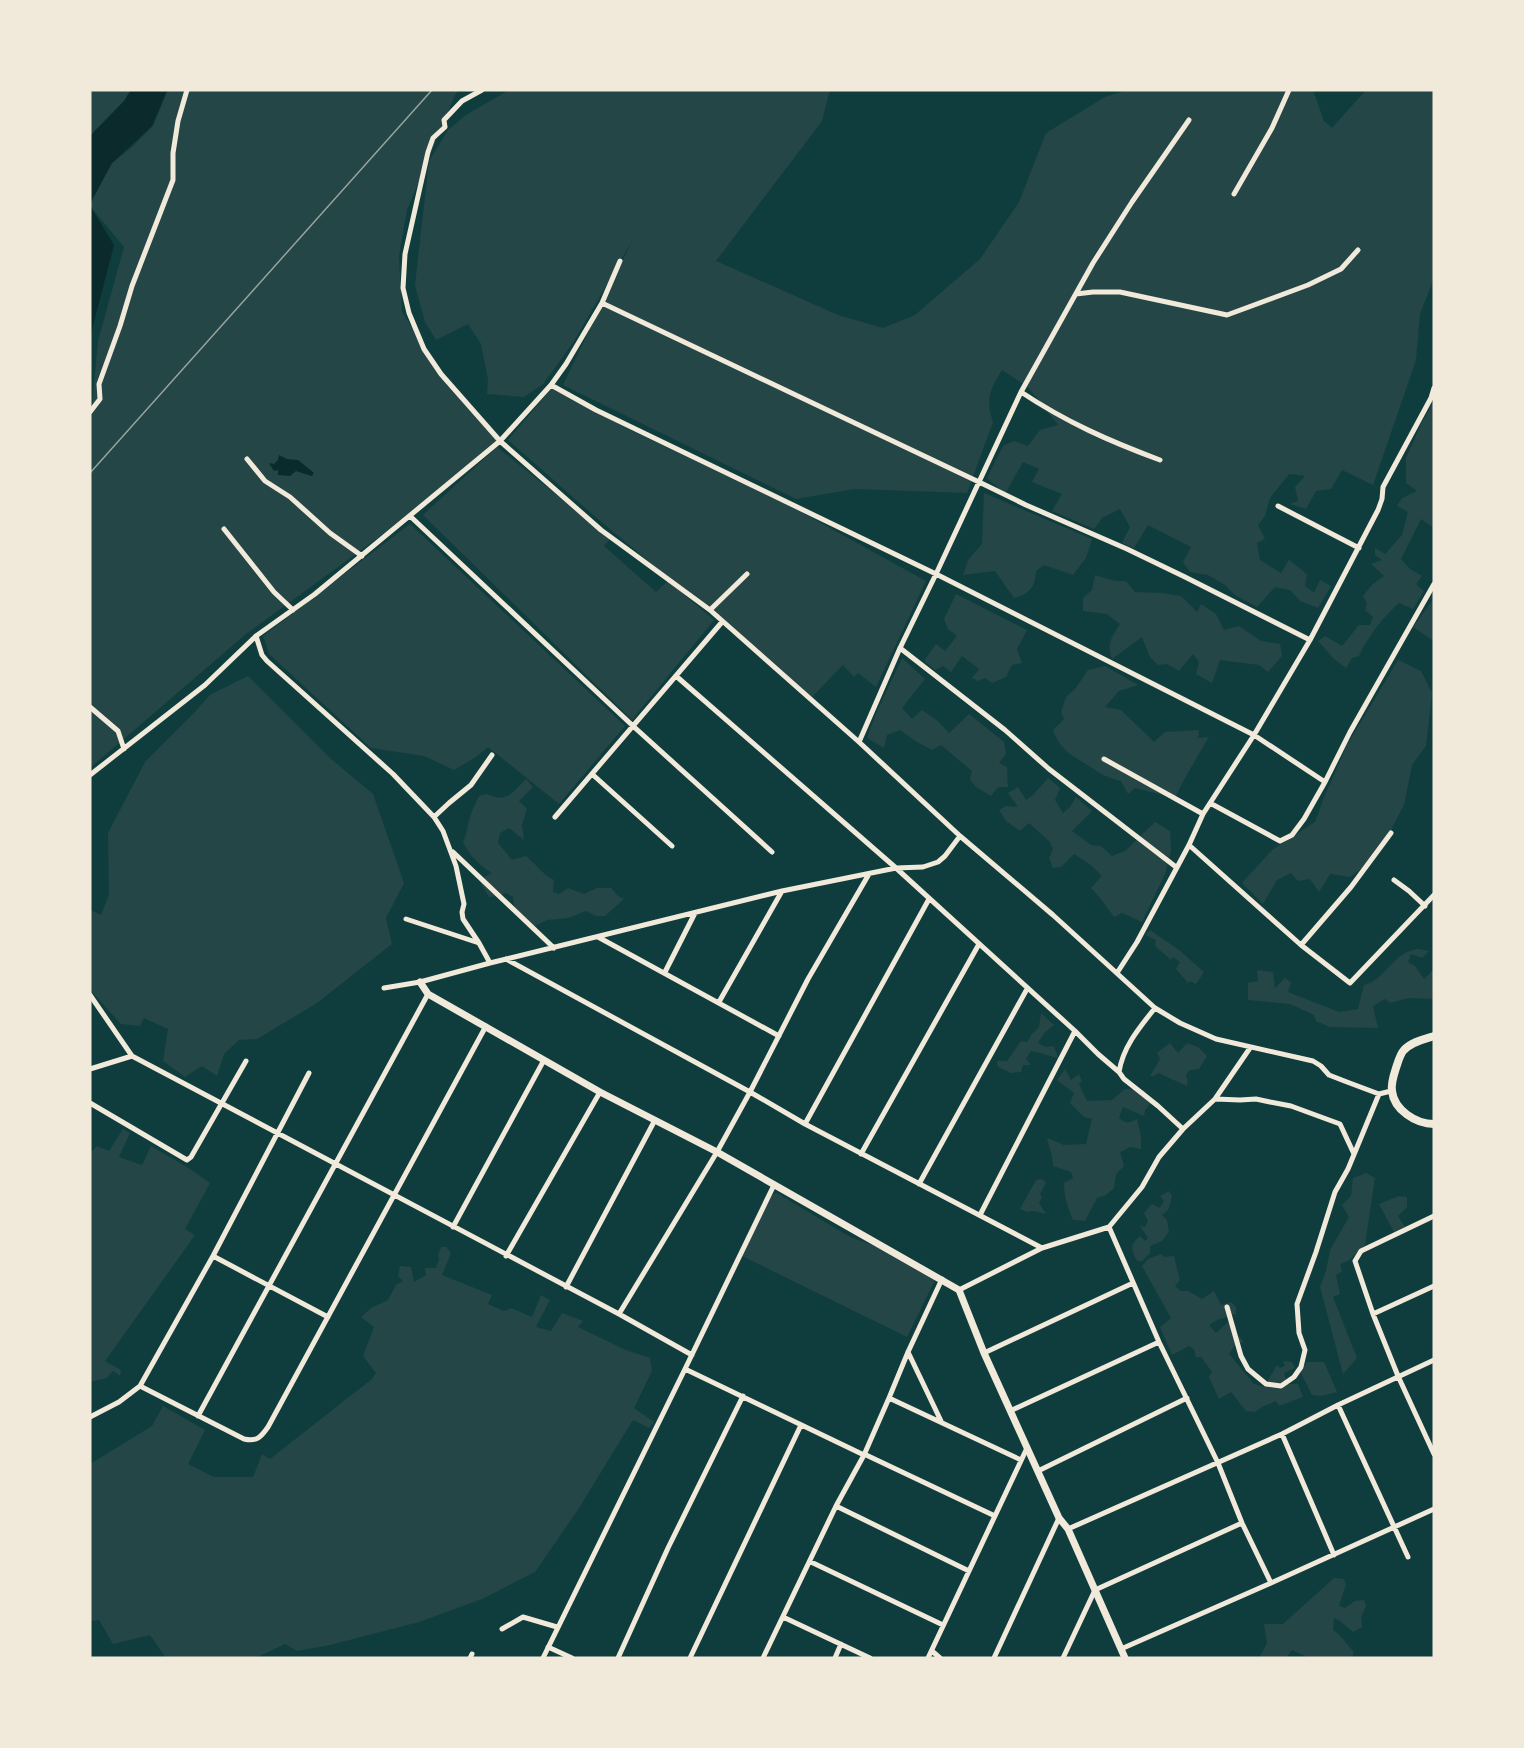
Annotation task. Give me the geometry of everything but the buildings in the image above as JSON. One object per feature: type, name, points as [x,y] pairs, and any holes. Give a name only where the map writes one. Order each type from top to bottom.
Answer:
[{"type":"main road","points":[[1434,1036],[1403,1050],[1395,1070],[1392,1091],[1397,1104],[1412,1119],[1434,1124]]},
{"type":"street","points":[[90,412],[100,399],[99,384],[132,286],[172,180],[178,121],[187,90]]},
{"type":"street","points":[[482,90],[462,101],[444,120],[445,127],[433,138],[405,254],[403,288],[424,349],[441,374],[500,441],[601,530],[710,610],[1155,1008],[1194,1030],[1216,1039],[1313,1061],[1321,1066],[1329,1076],[1380,1094],[1392,1091]]},
{"type":"street","points":[[1234,194],[1272,129],[1290,90]]},
{"type":"street","points":[[859,742],[900,648],[1021,392],[1093,263],[1189,120]]},
{"type":"street","points":[[1076,294],[1120,292],[1227,315],[1308,285],[1341,268],[1358,250]]},
{"type":"street","points":[[90,775],[206,685],[256,636],[362,556],[500,441],[551,385],[583,338],[602,303],[620,261]]},
{"type":"street","points":[[602,303],[1026,505],[1166,567],[1310,640]]},
{"type":"street","points":[[551,385],[628,426],[936,574],[1254,735],[1325,782]]},
{"type":"street","points":[[1117,973],[1137,942],[1203,814],[1254,735],[1310,640],[1359,548],[1381,503],[1383,487],[1431,398],[1434,388]]},
{"type":"street","points":[[1021,392],[1089,432],[1160,460]]},
{"type":"street","points":[[247,459],[265,481],[290,497],[330,533],[362,556]]},
{"type":"street","points":[[1278,506],[1359,548]]},
{"type":"street","points":[[410,516],[633,726],[772,852]]},
{"type":"street","points":[[224,528],[268,585],[293,610]]},
{"type":"street","points":[[710,610],[747,574]]},
{"type":"street","points":[[1210,803],[1280,841],[1292,835],[1325,782],[1350,732],[1434,584]]},
{"type":"street","points":[[555,817],[723,622]]},
{"type":"street","points":[[256,636],[262,655],[267,661],[393,774],[434,817],[452,851],[464,904],[462,915],[489,963]]},
{"type":"street","points":[[900,648],[1005,730],[1049,769],[1176,867]]},
{"type":"street","points":[[676,676],[896,868],[1075,1031],[1124,1079],[1183,1129]]},
{"type":"street","points":[[90,707],[118,731],[124,749]]},
{"type":"street","points":[[434,817],[471,785],[492,755]]},
{"type":"street","points":[[1104,759],[1203,814]]},
{"type":"street","points":[[592,774],[672,846]]},
{"type":"street","points":[[1301,945],[1351,887],[1390,833]]},
{"type":"street","points":[[384,988],[420,982],[782,891],[896,868],[923,867],[938,862],[960,836]]},
{"type":"street","points":[[1189,845],[1301,945],[1350,983],[1434,895]]},
{"type":"street","points":[[452,851],[554,948]]},
{"type":"street","points":[[619,1314],[717,1152],[808,979],[869,874]]},
{"type":"street","points":[[1394,880],[1425,906]]},
{"type":"street","points":[[719,1002],[782,891]]},
{"type":"street","points":[[806,1124],[929,899]]},
{"type":"street","points":[[665,972],[695,913]]},
{"type":"street","points":[[406,919],[479,943]]},
{"type":"street","points":[[598,937],[779,1036]]},
{"type":"street","points":[[861,1154],[979,944]]},
{"type":"street","points":[[506,959],[861,1154],[1042,1248]]},
{"type":"street","points":[[420,982],[428,994],[600,1092],[717,1152],[959,1290],[1010,1411],[1059,1518],[1068,1529],[1125,1658]]},
{"type":"street","points":[[919,1184],[1027,989]]},
{"type":"street","points":[[198,1416],[428,994]]},
{"type":"street","points":[[91,997],[132,1056],[692,1355]]},
{"type":"street","points":[[1119,1072],[1120,1063],[1132,1036],[1155,1008]]},
{"type":"street","points":[[140,1386],[244,1439],[257,1440],[268,1427],[486,1026]]},
{"type":"street","points":[[980,1215],[1075,1031]]},
{"type":"street","points":[[959,1290],[1042,1248],[1109,1227],[1142,1187],[1159,1157],[1183,1129],[1215,1099],[1250,1048]]},
{"type":"street","points":[[90,1069],[132,1056]]},
{"type":"street","points":[[453,1227],[544,1060]]},
{"type":"street","points":[[90,1103],[187,1160],[191,1157],[246,1061]]},
{"type":"street","points":[[90,1417],[119,1402],[140,1386],[213,1256],[309,1073]]},
{"type":"street","points":[[506,1256],[600,1092]]},
{"type":"street","points":[[1227,1307],[1241,1356],[1248,1369],[1266,1384],[1281,1386],[1294,1377],[1305,1350],[1299,1333],[1298,1304],[1335,1192],[1380,1094]]},
{"type":"street","points":[[1215,1099],[1270,1101],[1336,1122],[1340,1124],[1354,1154]]},
{"type":"street","points":[[566,1287],[655,1120]]},
{"type":"street","points":[[543,1658],[774,1185]]},
{"type":"street","points":[[1434,1216],[1361,1251],[1355,1261],[1398,1377],[1434,1454]]},
{"type":"street","points":[[1109,1227],[1159,1342],[1218,1463],[1242,1523],[1271,1583]]},
{"type":"street","points":[[213,1256],[328,1317]]},
{"type":"street","points":[[764,1658],[836,1506],[864,1454],[942,1279]]},
{"type":"street","points":[[984,1353],[1133,1283]]},
{"type":"street","points":[[1373,1314],[1434,1286]]},
{"type":"street","points":[[1010,1411],[1159,1342]]},
{"type":"street","points":[[908,1352],[941,1422]]},
{"type":"street","points":[[1068,1529],[1282,1434],[1434,1360]]},
{"type":"street","points":[[685,1369],[995,1516]]},
{"type":"street","points":[[618,1658],[668,1548],[743,1396]]},
{"type":"street","points":[[889,1398],[1021,1460]]},
{"type":"street","points":[[1038,1471],[1187,1398]]},
{"type":"street","points":[[1338,1405],[1408,1557]]},
{"type":"street","points":[[690,1658],[801,1425]]},
{"type":"street","points":[[1282,1434],[1334,1555]]},
{"type":"street","points":[[1427,1438],[1434,1435]]},
{"type":"street","points":[[928,1658],[1027,1448]]},
{"type":"street","points":[[836,1506],[969,1571]]},
{"type":"street","points":[[1121,1649],[1434,1509]]},
{"type":"street","points":[[994,1658],[1059,1518]]},
{"type":"street","points":[[1063,1658],[1095,1590],[1242,1523]]},
{"type":"street","points":[[811,1562],[943,1625]]},
{"type":"street","points":[[502,1629],[523,1617],[557,1628]]},
{"type":"street","points":[[783,1617],[870,1658]]},
{"type":"street","points":[[834,1658],[841,1644]]},
{"type":"street","points":[[548,1647],[572,1658]]},
{"type":"street","points":[[932,1651],[940,1658]]},
{"type":"shaded area","points":[[90,90],[131,90],[124,101],[90,136]]},
{"type":"shaded area","points":[[131,90],[167,90],[152,126],[112,163],[90,204],[90,136],[124,101]]},
{"type":"shaded area","points":[[168,90],[459,90],[407,210],[399,256],[402,312],[447,382],[500,441],[431,499],[246,634],[90,768],[90,427],[98,341],[124,247],[90,206],[90,200],[111,164],[153,126]]},
{"type":"shaded area","points":[[509,90],[830,90],[822,121],[716,261],[838,315],[883,328],[915,315],[980,259],[1019,202],[1046,133],[1105,97],[1127,90],[1313,90],[1324,121],[1332,128],[1366,90],[1434,90],[1434,278],[1420,314],[1416,360],[1373,485],[1342,470],[1331,489],[1316,491],[1306,509],[1290,504],[1298,501],[1295,487],[1305,476],[1289,474],[1270,498],[1265,516],[1258,525],[1265,539],[1257,543],[1260,560],[1281,573],[1289,560],[1307,574],[1305,586],[1314,593],[1320,580],[1331,586],[1318,608],[1300,601],[1290,590],[1275,587],[1257,607],[1235,595],[1225,585],[1208,575],[1190,572],[1183,562],[1191,547],[1148,525],[1134,548],[1122,543],[1130,527],[1120,509],[1102,518],[1094,529],[1052,511],[1062,494],[1032,482],[1039,469],[1023,462],[1005,494],[987,478],[1003,446],[1014,441],[1028,446],[1040,430],[1058,425],[1028,387],[1002,370],[990,395],[989,407],[993,422],[967,493],[855,489],[796,499],[563,385],[632,241],[573,343],[543,384],[524,397],[487,394],[488,379],[481,344],[468,324],[436,340],[425,322],[415,285],[429,161],[448,130],[466,115]]},
{"type":"shaded area","points":[[90,206],[114,245],[90,337]]},
{"type":"shaded area","points":[[552,388],[628,429],[781,501],[926,581],[876,687],[858,673],[854,677],[843,665],[812,697],[599,520],[508,440]]},
{"type":"shaded area","points":[[1434,401],[1434,528],[1421,519],[1401,559],[1410,569],[1422,576],[1416,584],[1424,591],[1413,609],[1399,603],[1372,634],[1359,656],[1352,658],[1346,668],[1333,658],[1318,641],[1325,636],[1342,646],[1359,625],[1370,625],[1373,617],[1365,610],[1367,603],[1363,596],[1384,576],[1371,564],[1382,560],[1375,555],[1375,548],[1385,554],[1402,535],[1408,512],[1397,506],[1402,498],[1417,491],[1406,483],[1406,458]]},
{"type":"shaded area","points":[[497,447],[611,538],[604,546],[656,592],[668,581],[714,620],[632,720],[423,515]]},
{"type":"shaded area","points":[[279,455],[287,459],[298,460],[314,473],[312,476],[296,471],[290,476],[278,475],[278,470],[274,471],[269,463],[274,464]]},
{"type":"shaded area","points":[[984,493],[1092,539],[1086,558],[1073,575],[1044,565],[1036,571],[1031,589],[1014,598],[995,571],[963,575],[968,560],[982,544]]},
{"type":"shaded area","points":[[410,524],[625,726],[559,804],[488,747],[454,770],[424,756],[371,748],[269,654],[263,636]]},
{"type":"shaded area","points":[[1095,575],[1115,581],[1126,581],[1135,592],[1181,596],[1197,612],[1201,604],[1216,614],[1224,630],[1239,626],[1261,641],[1280,644],[1282,656],[1268,672],[1259,665],[1220,660],[1212,683],[1196,674],[1199,662],[1193,654],[1179,671],[1167,664],[1158,665],[1150,657],[1142,637],[1112,659],[1110,645],[1120,624],[1107,614],[1083,611],[1083,598],[1092,590]]},
{"type":"shaded area","points":[[956,594],[1027,630],[1017,649],[1022,663],[1012,665],[1006,677],[992,683],[985,678],[978,681],[972,678],[979,669],[962,656],[951,672],[943,666],[935,670],[924,661],[936,644],[945,651],[957,636],[948,629],[944,619]]},
{"type":"shaded area","points":[[1434,598],[1434,641],[1413,627]]},
{"type":"shaded area","points":[[902,658],[925,679],[902,708],[912,719],[922,710],[938,721],[949,733],[969,714],[1004,742],[1006,754],[999,763],[1007,767],[1008,787],[998,787],[991,796],[976,787],[970,780],[972,771],[941,745],[932,750],[900,730],[887,735],[884,748],[867,738]]},
{"type":"shaded area","points":[[1398,660],[1421,671],[1432,693],[1426,746],[1412,765],[1404,805],[1376,858],[1350,877],[1330,874],[1319,892],[1310,879],[1298,881],[1291,873],[1277,880],[1263,904],[1242,883],[1272,850],[1315,822],[1347,745]]},
{"type":"shaded area","points":[[1105,666],[1138,685],[1119,691],[1105,707],[1121,710],[1154,742],[1165,732],[1199,730],[1198,738],[1209,737],[1175,798],[1135,788],[1128,794],[1121,781],[1102,774],[1075,757],[1062,746],[1056,737],[1053,730],[1064,719],[1061,712],[1066,697],[1075,689],[1088,670]]},
{"type":"shaded area","points":[[248,676],[331,759],[373,794],[404,883],[386,918],[392,944],[317,1003],[257,1039],[239,1040],[224,1054],[217,1076],[202,1066],[185,1077],[163,1061],[168,1029],[144,1018],[140,1026],[121,1024],[90,990],[90,910],[101,915],[109,895],[108,833],[145,762],[210,695]]},
{"type":"shaded area","points":[[1048,778],[1060,788],[1055,800],[1063,813],[1076,797],[1092,811],[1072,831],[1091,845],[1101,846],[1112,856],[1125,851],[1155,822],[1170,831],[1171,851],[1165,874],[1142,922],[1122,913],[1114,917],[1091,888],[1102,876],[1091,865],[1074,854],[1061,867],[1053,868],[1049,858],[1053,849],[1050,842],[1029,823],[1020,831],[1006,821],[999,810],[1006,806],[1018,807],[1008,793],[1018,787],[1026,800]]},
{"type":"shaded area","points":[[526,779],[533,787],[519,801],[527,809],[522,825],[524,840],[509,828],[500,833],[498,843],[512,860],[526,856],[554,880],[553,892],[559,894],[568,888],[584,894],[597,888],[611,888],[624,899],[605,916],[596,916],[586,911],[568,918],[547,920],[533,927],[515,911],[513,897],[506,893],[489,897],[479,880],[492,873],[475,860],[463,842],[479,796],[487,794],[499,798],[504,797]]},
{"type":"shaded area","points":[[1150,930],[1179,950],[1204,972],[1196,984],[1190,981],[1188,983],[1176,969],[1180,962],[1173,957],[1171,960],[1155,946],[1156,940],[1145,935]]},
{"type":"shaded area","points":[[1418,949],[1429,951],[1422,958],[1411,954],[1408,962],[1415,966],[1424,979],[1434,969],[1434,999],[1409,998],[1390,1003],[1385,999],[1373,1006],[1378,1028],[1330,1027],[1316,1021],[1314,1015],[1290,1004],[1248,1000],[1248,983],[1258,981],[1257,970],[1273,972],[1275,988],[1285,978],[1291,982],[1288,992],[1339,1012],[1358,1009],[1364,985],[1378,978],[1402,955]]},
{"type":"shaded area","points":[[1041,1013],[1054,1025],[1044,1033],[1038,1043],[1046,1047],[1054,1046],[1058,1058],[1031,1051],[1026,1059],[1031,1065],[1023,1065],[1021,1072],[1011,1073],[998,1067],[997,1061],[1007,1061],[1021,1041],[1027,1042],[1039,1027]]},
{"type":"shaded area","points":[[1170,1043],[1178,1053],[1187,1043],[1198,1047],[1207,1056],[1199,1069],[1190,1070],[1186,1075],[1187,1086],[1158,1073],[1150,1076],[1160,1059],[1157,1053]]},
{"type":"shaded area","points":[[1065,1069],[1071,1080],[1079,1074],[1082,1081],[1079,1084],[1087,1101],[1112,1100],[1125,1089],[1144,1090],[1152,1102],[1145,1110],[1144,1116],[1123,1107],[1119,1118],[1128,1122],[1137,1119],[1141,1149],[1130,1147],[1120,1152],[1124,1166],[1116,1174],[1114,1188],[1106,1195],[1097,1198],[1085,1221],[1073,1220],[1064,1183],[1073,1178],[1071,1172],[1053,1166],[1047,1138],[1064,1145],[1086,1144],[1092,1119],[1084,1117],[1070,1103],[1074,1093],[1057,1080]]},
{"type":"shaded area","points":[[123,1129],[130,1133],[119,1157],[142,1165],[151,1146],[210,1183],[185,1229],[195,1235],[105,1361],[121,1370],[120,1376],[113,1371],[107,1378],[90,1382],[90,1153],[97,1146],[109,1151]]},
{"type":"shaded area","points":[[1366,1173],[1375,1178],[1365,1245],[1348,1261],[1340,1264],[1342,1271],[1336,1275],[1340,1294],[1333,1297],[1357,1358],[1343,1374],[1320,1287],[1330,1250],[1349,1217],[1342,1205],[1351,1196],[1353,1178]]},
{"type":"shaded area","points":[[1042,1179],[1046,1183],[1040,1194],[1042,1197],[1039,1203],[1046,1214],[1020,1209],[1036,1180]]},
{"type":"shaded area","points":[[1169,1191],[1172,1196],[1168,1210],[1162,1215],[1167,1220],[1169,1232],[1162,1241],[1150,1246],[1150,1253],[1142,1261],[1137,1261],[1132,1250],[1134,1242],[1140,1236],[1145,1241],[1148,1238],[1140,1226],[1145,1227],[1148,1221],[1144,1213],[1152,1204],[1160,1208],[1164,1201],[1160,1196]]},
{"type":"shaded area","points":[[776,1193],[850,1237],[888,1251],[935,1278],[907,1337],[740,1255],[770,1197]]},
{"type":"shaded area","points":[[1399,1196],[1407,1197],[1407,1207],[1398,1216],[1405,1227],[1394,1232],[1379,1204]]},
{"type":"shaded area","points":[[441,1247],[446,1247],[451,1253],[442,1275],[492,1295],[488,1304],[504,1311],[511,1308],[532,1317],[541,1295],[550,1300],[536,1327],[551,1331],[562,1313],[583,1321],[578,1327],[626,1350],[650,1358],[652,1371],[634,1408],[654,1422],[649,1428],[633,1420],[579,1508],[535,1572],[482,1599],[419,1622],[297,1651],[285,1644],[255,1658],[166,1658],[150,1635],[113,1644],[99,1620],[90,1621],[90,1464],[152,1426],[163,1406],[205,1430],[188,1464],[214,1477],[253,1477],[262,1454],[270,1459],[372,1379],[376,1373],[363,1356],[374,1327],[361,1317],[371,1308],[388,1300],[396,1285],[403,1281],[398,1276],[400,1266],[411,1267],[414,1282],[426,1275],[425,1268],[436,1268]]},
{"type":"shaded area","points":[[1161,1254],[1164,1257],[1174,1256],[1180,1280],[1175,1286],[1181,1291],[1188,1291],[1202,1299],[1214,1291],[1221,1305],[1231,1302],[1236,1307],[1236,1314],[1209,1325],[1216,1333],[1228,1322],[1235,1324],[1237,1334],[1244,1342],[1235,1345],[1229,1354],[1254,1384],[1264,1387],[1277,1365],[1280,1368],[1285,1366],[1283,1361],[1292,1362],[1295,1368],[1284,1373],[1288,1384],[1298,1384],[1303,1397],[1279,1406],[1276,1401],[1255,1412],[1246,1411],[1231,1392],[1219,1399],[1209,1377],[1212,1372],[1201,1357],[1196,1357],[1194,1349],[1189,1346],[1172,1355],[1160,1327],[1171,1318],[1142,1266],[1148,1259]]},
{"type":"shaded area","points":[[1307,1362],[1324,1362],[1337,1392],[1322,1396],[1312,1395],[1300,1371]]},
{"type":"shaded area","points":[[1334,1578],[1344,1579],[1346,1585],[1339,1606],[1345,1608],[1355,1601],[1364,1600],[1366,1606],[1361,1617],[1362,1627],[1353,1632],[1334,1618],[1333,1630],[1354,1652],[1352,1658],[1309,1658],[1292,1650],[1286,1658],[1259,1658],[1267,1643],[1264,1624],[1283,1624]]},
{"type":"tram line","points":[[90,473],[432,90]]}]
